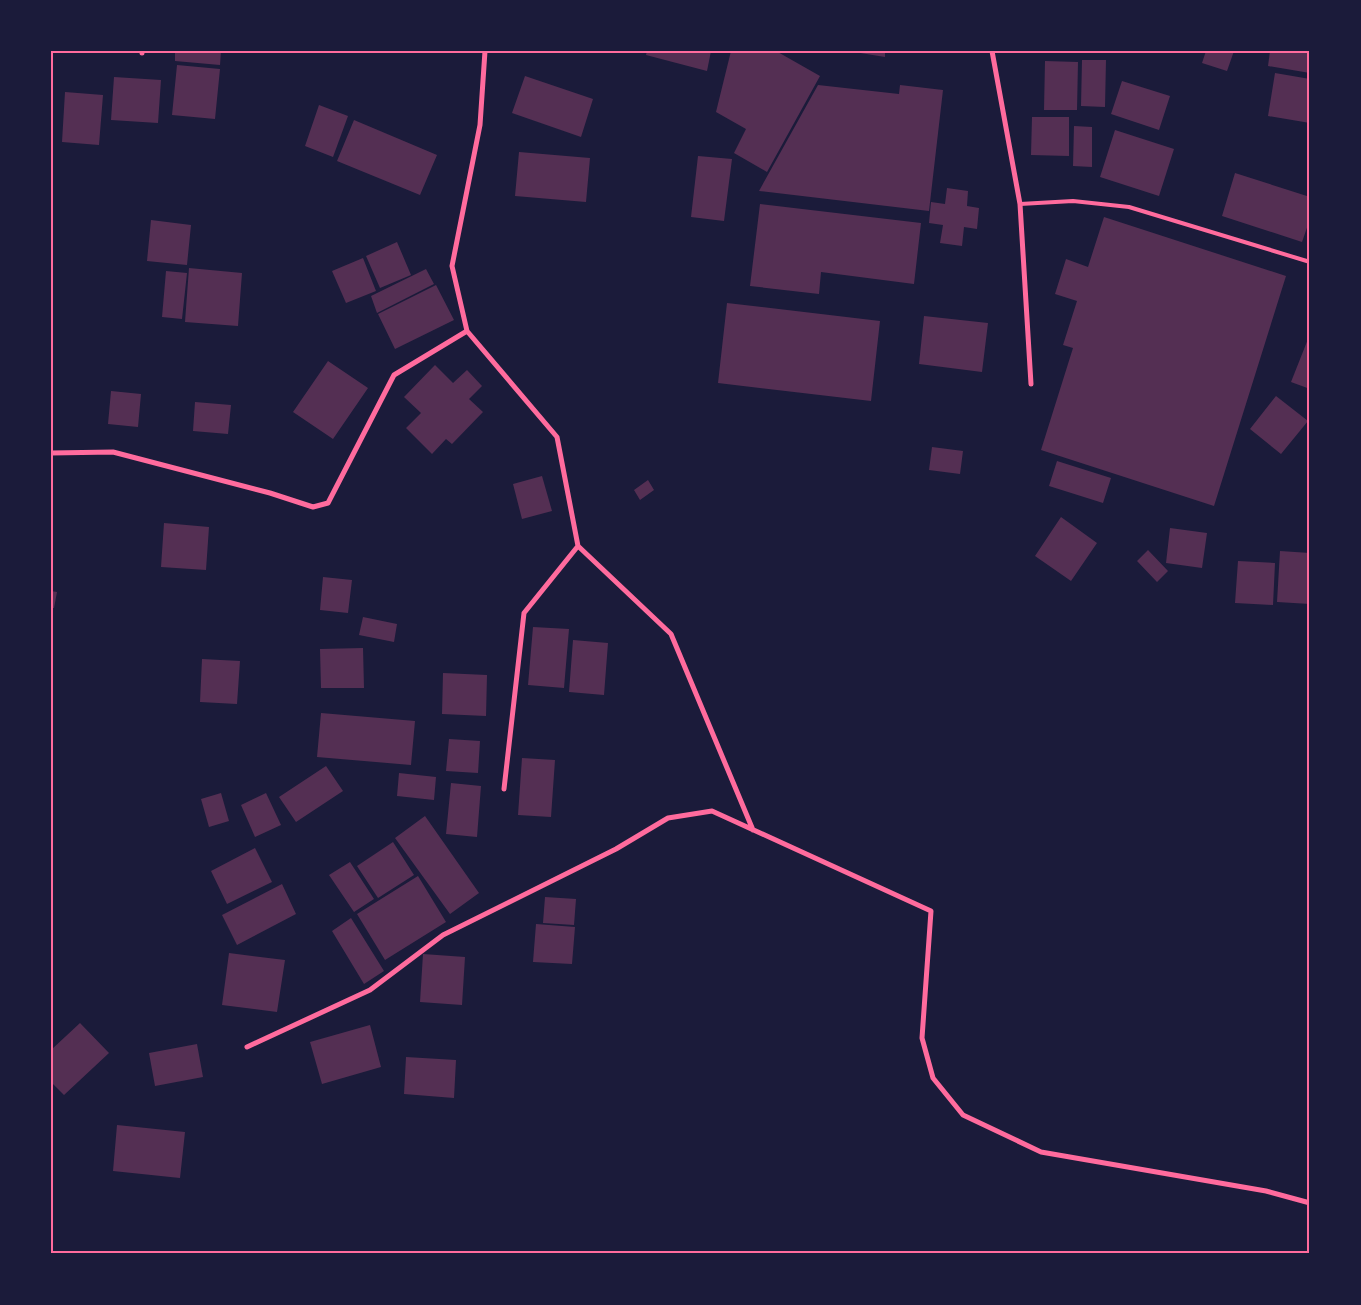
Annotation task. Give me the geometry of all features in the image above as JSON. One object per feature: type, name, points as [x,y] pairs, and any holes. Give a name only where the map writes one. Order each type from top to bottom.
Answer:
[{"type":"street","points":[[485,51],[480,125],[452,266],[467,331],[557,437],[578,546],[671,634],[754,830]]},
{"type":"street","points":[[992,51],[1020,204],[1031,384]]},
{"type":"street","points":[[51,453],[113,452],[270,493],[312,507],[328,503],[394,375],[467,331]]},
{"type":"street","points":[[504,789],[524,613],[578,546]]},
{"type":"street","points":[[246,1047],[370,990],[443,935],[616,849],[668,818],[712,812],[931,912],[922,1038],[933,1078],[964,1115],[1041,1152],[1266,1191],[1310,1203]]},
{"type":"lane","points":[[1020,204],[1073,201],[1129,207],[1310,262]]},
{"type":"building","points":[[175,51],[221,51],[220,65],[175,61]]},
{"type":"building","points":[[647,51],[711,51],[707,71],[646,55]]},
{"type":"building","points":[[731,51],[776,51],[820,76],[767,172],[734,153],[746,129],[716,112]]},
{"type":"building","points":[[848,51],[885,51],[885,57]]},
{"type":"building","points":[[1206,51],[1234,51],[1227,71],[1202,63]]},
{"type":"building","points":[[1270,51],[1310,51],[1310,73],[1268,66]]},
{"type":"building","points":[[1082,60],[1106,60],[1105,107],[1081,106]]},
{"type":"building","points":[[1045,61],[1078,62],[1077,110],[1044,110]]},
{"type":"building","points":[[177,65],[220,69],[215,119],[172,115]]},
{"type":"building","points":[[1275,73],[1310,79],[1310,123],[1268,116]]},
{"type":"building","points":[[525,76],[593,99],[581,137],[512,113]]},
{"type":"building","points":[[114,77],[161,80],[158,123],[111,120]]},
{"type":"building","points":[[1122,81],[1170,96],[1159,130],[1111,114]]},
{"type":"building","points":[[818,85],[899,94],[900,85],[943,90],[929,211],[759,191]]},
{"type":"building","points":[[65,92],[103,95],[99,145],[62,142]]},
{"type":"building","points":[[319,105],[348,116],[333,157],[305,146]]},
{"type":"building","points":[[1032,117],[1069,117],[1069,156],[1031,155]]},
{"type":"building","points":[[354,120],[437,155],[420,195],[337,161]]},
{"type":"building","points":[[1074,126],[1092,127],[1092,167],[1073,166]]},
{"type":"building","points":[[1115,130],[1174,149],[1159,196],[1100,177]]},
{"type":"building","points":[[519,152],[590,158],[586,202],[515,196]]},
{"type":"building","points":[[698,156],[732,159],[724,221],[691,217]]},
{"type":"building","points":[[1235,173],[1310,197],[1310,219],[1302,242],[1222,216]]},
{"type":"building","points":[[947,188],[968,191],[967,206],[979,208],[977,229],[964,227],[962,246],[940,243],[943,225],[929,223],[931,202],[945,204]]},
{"type":"building","points":[[760,204],[921,223],[914,284],[821,272],[819,294],[750,286]]},
{"type":"building","points":[[1104,217],[1286,276],[1214,506],[1041,450],[1073,348],[1063,345],[1077,301],[1055,294],[1066,259],[1088,267]]},
{"type":"building","points":[[151,220],[191,225],[187,265],[147,261]]},
{"type":"building","points":[[397,242],[411,275],[380,288],[366,256]]},
{"type":"building","points":[[363,258],[376,291],[346,303],[332,271]]},
{"type":"building","points":[[189,268],[242,273],[238,326],[185,322]]},
{"type":"building","points":[[426,269],[434,284],[377,313],[371,296]]},
{"type":"building","points":[[166,271],[187,273],[182,319],[162,317]]},
{"type":"building","points":[[436,285],[454,320],[395,349],[378,314]]},
{"type":"building","points":[[727,303],[880,321],[871,401],[718,383]]},
{"type":"building","points":[[924,316],[988,323],[982,372],[919,364]]},
{"type":"building","points":[[1310,334],[1310,389],[1291,382]]},
{"type":"building","points":[[328,361],[368,388],[333,439],[293,412]]},
{"type":"building","points":[[435,365],[453,383],[467,370],[482,386],[469,399],[483,412],[452,444],[446,439],[432,454],[406,428],[421,413],[404,397]]},
{"type":"building","points":[[111,391],[141,394],[138,427],[108,424]]},
{"type":"building","points":[[1276,396],[1308,421],[1281,454],[1250,429]]},
{"type":"building","points":[[195,402],[231,405],[228,434],[193,431]]},
{"type":"building","points":[[932,447],[963,451],[960,474],[929,470]]},
{"type":"building","points":[[1057,461],[1111,478],[1103,503],[1049,486]]},
{"type":"building","points":[[542,476],[552,511],[522,519],[513,484]]},
{"type":"building","points":[[648,480],[654,490],[640,500],[634,490]]},
{"type":"building","points":[[1061,517],[1097,543],[1071,581],[1035,556]]},
{"type":"building","points":[[164,523],[209,527],[206,570],[161,567]]},
{"type":"building","points":[[1170,528],[1207,533],[1202,568],[1166,563]]},
{"type":"building","points":[[1148,550],[1168,571],[1157,582],[1137,561]]},
{"type":"building","points":[[1280,551],[1310,553],[1310,604],[1277,602]]},
{"type":"building","points":[[1238,561],[1275,563],[1273,605],[1235,603]]},
{"type":"building","points":[[323,577],[352,580],[348,613],[320,610]]},
{"type":"building","points":[[51,591],[57,592],[54,608],[51,608]]},
{"type":"building","points":[[363,617],[397,624],[394,642],[359,635]]},
{"type":"building","points":[[533,627],[569,629],[564,688],[528,685]]},
{"type":"building","points":[[573,640],[608,643],[604,695],[569,692]]},
{"type":"building","points":[[363,648],[364,688],[321,688],[320,649]]},
{"type":"building","points":[[202,659],[240,661],[237,704],[200,702]]},
{"type":"building","points":[[443,673],[487,675],[486,716],[442,714]]},
{"type":"building","points":[[321,713],[415,721],[411,765],[317,757]]},
{"type":"building","points":[[449,739],[480,741],[478,773],[446,771]]},
{"type":"building","points":[[522,758],[555,760],[551,817],[518,815]]},
{"type":"building","points":[[326,766],[343,791],[296,822],[279,797]]},
{"type":"building","points":[[399,773],[436,777],[434,800],[397,796]]},
{"type":"building","points":[[451,783],[481,786],[477,837],[446,834]]},
{"type":"building","points":[[221,793],[229,821],[209,827],[201,799]]},
{"type":"building","points":[[266,793],[281,825],[255,837],[241,805]]},
{"type":"building","points":[[425,816],[479,893],[450,914],[395,838]]},
{"type":"building","points":[[393,842],[414,875],[378,898],[357,866]]},
{"type":"building","points":[[255,848],[272,882],[227,904],[211,871]]},
{"type":"building","points":[[350,862],[374,899],[354,912],[329,875]]},
{"type":"building","points":[[418,876],[446,922],[385,960],[357,914]]},
{"type":"building","points":[[282,884],[296,914],[237,945],[222,915]]},
{"type":"building","points":[[545,897],[576,899],[574,925],[543,923]]},
{"type":"building","points":[[351,918],[384,971],[364,984],[332,931]]},
{"type":"building","points":[[536,924],[575,927],[572,964],[533,962]]},
{"type":"building","points":[[229,953],[285,960],[277,1012],[222,1005]]},
{"type":"building","points":[[423,954],[465,957],[462,1005],[420,1002]]},
{"type":"building","points":[[80,1023],[109,1053],[64,1095],[51,1082],[51,1050]]},
{"type":"building","points":[[370,1025],[381,1067],[322,1084],[310,1042]]},
{"type":"building","points":[[197,1044],[203,1077],[155,1086],[149,1053]]},
{"type":"building","points":[[406,1057],[456,1060],[454,1098],[404,1094]]},
{"type":"building","points":[[117,1125],[185,1132],[180,1178],[113,1171]]}]
